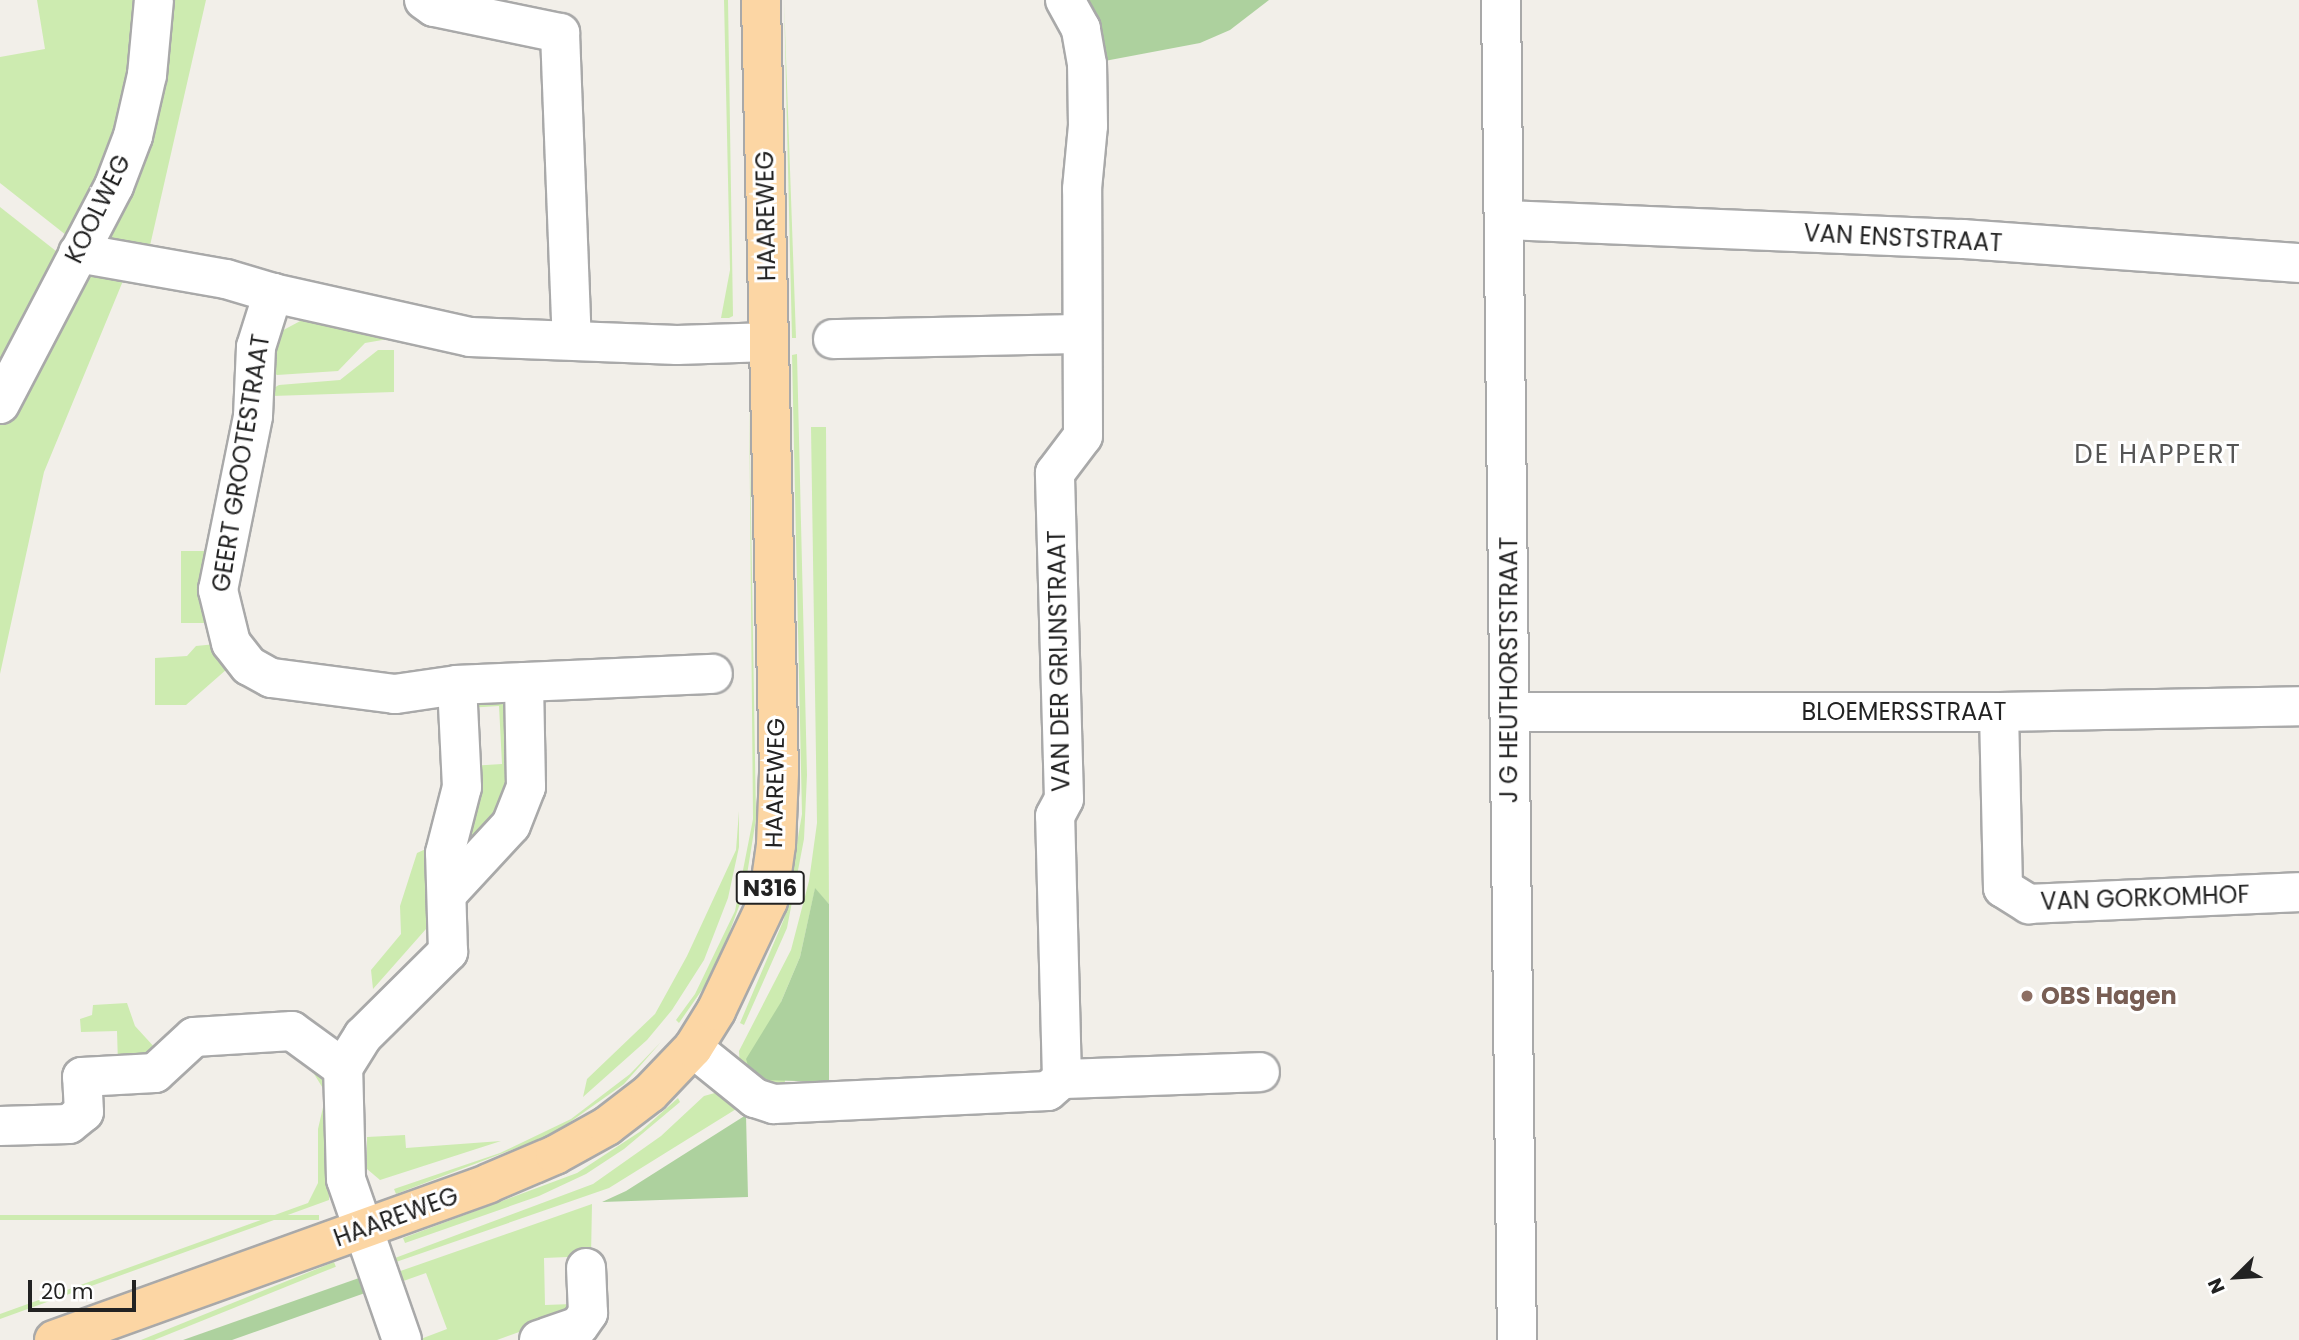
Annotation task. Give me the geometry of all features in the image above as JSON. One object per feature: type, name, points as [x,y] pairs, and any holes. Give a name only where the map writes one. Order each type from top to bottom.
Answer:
[{"type":"main road","name":"HAAREWEG","points":[[54,1340],[361,1229],[555,1155],[607,1126],[650,1093],[693,1048],[759,923],[768,901],[776,845],[779,772],[761,0]]},
{"type":"street","name":"KOOLWEG","points":[[0,404],[114,186],[133,136],[147,75],[154,0]]},
{"type":"street","points":[[424,0],[434,7],[559,16],[572,340]]},
{"type":"street","name":"VAN DER GRIJNSTRAAT","points":[[1062,1079],[1055,816],[1064,799],[1055,473],[1083,436],[1087,64],[1081,29],[1065,0]]},
{"type":"street","name":"J G HEUTHORSTSTRAAT","points":[[1501,0],[1507,220],[1509,712],[1517,1340]]},
{"type":"street","name":"VAN ENSTSTRAAT","points":[[1507,220],[1963,239],[2299,263]]},
{"type":"street","points":[[78,253],[226,279],[273,293],[470,337],[677,345],[769,342]]},
{"type":"street","name":"GEERT GROOTESTRAAT","points":[[273,293],[256,347],[253,416],[218,590],[231,643],[249,666],[271,678],[395,694],[457,685],[713,674]]},
{"type":"street","points":[[833,339],[1082,334]]},
{"type":"street","points":[[447,894],[511,825],[526,787],[524,682]]},
{"type":"street","points":[[402,1340],[361,1229],[346,1179],[343,1068],[363,1036],[448,952],[445,853],[462,787],[457,685]]},
{"type":"street","name":"BLOEMERSSTRAAT","points":[[1509,712],[1999,712],[2299,706]]},
{"type":"street","name":"VAN GORKOMHOF","points":[[1999,712],[2003,888],[2029,904],[2299,891]]},
{"type":"street","points":[[0,1126],[69,1124],[84,1112],[82,1077],[155,1073],[194,1037],[292,1031],[343,1068]]},
{"type":"street","points":[[693,1048],[755,1098],[774,1104],[1048,1091],[1062,1079],[1261,1072]]},
{"type":"street","points":[[539,1340],[579,1326],[588,1313],[586,1268]]},
{"type":"green space","points":[[37,0],[143,0],[123,133],[73,235],[66,235],[0,183],[0,57],[45,49]]},
{"type":"green space","points":[[162,0],[206,0],[149,250],[101,244]]},
{"type":"green space","points":[[724,0],[728,0],[733,316],[729,318],[721,318],[730,270]]},
{"type":"green space","points":[[784,0],[796,338],[792,338]]},
{"type":"green space","points":[[1076,0],[1269,0],[1230,30],[1200,43],[1094,63]]},
{"type":"green space","points":[[0,207],[61,255],[0,379]]},
{"type":"green space","points":[[77,273],[125,276],[44,472],[0,674],[0,424]]},
{"type":"green space","points":[[304,319],[394,338],[365,343],[338,371],[277,375],[270,370],[276,334]]},
{"type":"green space","points":[[378,350],[394,350],[394,392],[272,396],[272,389],[279,385],[340,380]]},
{"type":"green space","points":[[797,354],[807,775],[804,839],[787,928],[744,1025],[740,1023],[784,919],[802,814],[792,355]]},
{"type":"green space","points":[[749,392],[756,819],[744,893],[728,936],[704,987],[679,1023],[676,1020],[695,994],[735,911],[753,819]]},
{"type":"green space","points":[[811,427],[826,427],[829,904],[815,889],[800,957],[781,1002],[785,1083],[829,1082],[776,1092],[740,1070],[739,1051],[791,950],[809,881],[817,823]]},
{"type":"green space","points":[[181,551],[206,551],[206,623],[181,623]]},
{"type":"green space","points":[[216,644],[228,663],[227,669],[186,705],[155,705],[155,658],[187,656],[196,646]]},
{"type":"green space","points":[[506,700],[516,782],[500,824],[454,857],[470,766],[502,764],[499,706],[467,708],[467,702]]},
{"type":"green space","points":[[739,811],[739,847],[728,898],[704,960],[672,1010],[647,1040],[583,1097],[587,1079],[655,1014],[687,956],[736,850]]},
{"type":"green space","points":[[428,848],[426,929],[373,989],[371,970],[401,934],[400,906],[417,853]]},
{"type":"green space","points":[[815,888],[829,904],[829,1082],[763,1080],[749,1069],[746,1059],[781,1002],[800,957]]},
{"type":"green space","points":[[127,1003],[135,1026],[156,1049],[155,1055],[118,1064],[117,1031],[81,1032],[80,1019],[92,1015],[93,1005]]},
{"type":"green space","points":[[661,1042],[624,1084],[553,1134],[396,1194],[394,1189],[500,1153],[571,1119],[630,1074]]},
{"type":"green space","points":[[314,1067],[328,1087],[329,1200],[0,1319],[0,1314],[308,1203],[318,1183],[318,1129],[324,1103],[324,1090],[311,1069]]},
{"type":"green space","points":[[722,1091],[741,1106],[609,1188],[396,1262],[395,1258],[593,1184],[661,1136],[704,1096]]},
{"type":"green space","points":[[678,1098],[680,1102],[624,1149],[586,1174],[539,1196],[405,1243],[403,1238],[577,1173],[641,1131]]},
{"type":"green space","points":[[746,1115],[748,1197],[602,1202],[626,1191]]},
{"type":"green space","points":[[405,1135],[406,1148],[501,1141],[380,1180],[367,1169],[367,1137]]},
{"type":"green space","points":[[592,1204],[591,1256],[544,1258],[545,1305],[572,1304],[572,1313],[497,1340],[418,1340],[447,1329],[426,1273],[392,1285],[389,1275]]},
{"type":"green space","points":[[0,1215],[319,1215],[319,1220],[0,1220]]},
{"type":"green space","points":[[334,1262],[336,1267],[154,1340],[141,1340]]},
{"type":"green space","points":[[359,1278],[365,1293],[232,1340],[183,1340]]},
{"type":"place","name":"OBS Hagen","points":[[2027,996]]},
{"type":"district","name":"DE HAPPERT","points":[[2158,455]]}]
